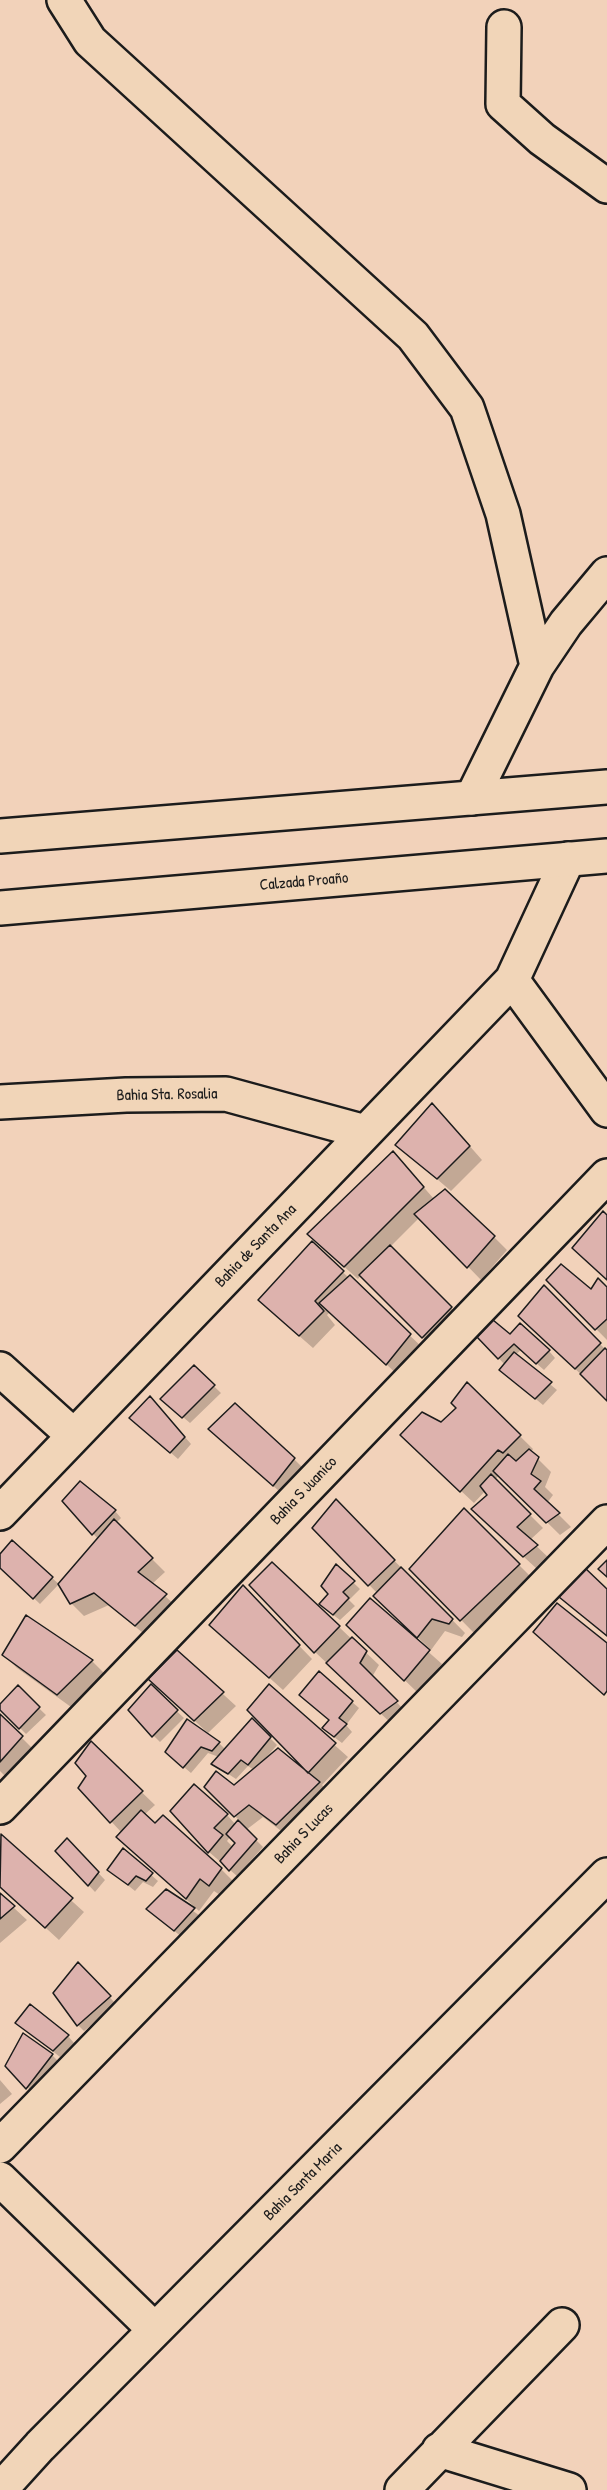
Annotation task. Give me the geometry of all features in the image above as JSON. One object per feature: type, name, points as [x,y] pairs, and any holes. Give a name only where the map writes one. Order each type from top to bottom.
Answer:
[{"type":"street","points":[[64,0],[90,41],[413,336],[467,408],[503,514],[537,666]]},
{"type":"street","points":[[504,27],[503,104],[542,139],[607,186]]},
{"type":"street","points":[[472,798],[537,666],[567,623],[607,574]]},
{"type":"street","points":[[0,836],[607,788]]},
{"type":"street","name":"Calzada Proaño","points":[[0,908],[607,856]]},
{"type":"street","name":"Bahia de Santa Ana","points":[[0,1513],[512,980],[568,859]]},
{"type":"street","points":[[512,980],[607,1110]]},
{"type":"street","name":"Bahia Sta. Rosalia","points":[[0,1102],[126,1095],[226,1094],[365,1132]]},
{"type":"street","name":"Bahia S Juanico","points":[[0,1806],[607,1176]]},
{"type":"street","points":[[0,1370],[74,1436]]},
{"type":"street","name":"Bahia S Lucas","points":[[0,2146],[607,1522]]},
{"type":"street","name":"Bahia Santa Maria","points":[[0,2490],[155,2330],[607,1875]]},
{"type":"street","points":[[0,2179],[155,2330]]},
{"type":"street","points":[[402,2490],[562,2325]]},
{"type":"street","points":[[439,2450],[569,2490]]},
{"type":"building","points":[[432,1103],[470,1146],[437,1179],[395,1145]]},
{"type":"building","points":[[393,1151],[424,1187],[344,1267],[307,1234]]},
{"type":"building","points":[[445,1189],[495,1236],[467,1268],[414,1214]]},
{"type":"building","points":[[603,1211],[607,1215],[607,1280],[572,1248]]},
{"type":"building","points":[[312,1241],[344,1271],[315,1301],[324,1311],[299,1336],[258,1300]]},
{"type":"building","points":[[390,1245],[452,1307],[422,1338],[359,1275]]},
{"type":"building","points":[[561,1264],[591,1289],[598,1278],[607,1287],[607,1319],[595,1330],[546,1280]]},
{"type":"building","points":[[350,1275],[411,1334],[386,1365],[319,1303]]},
{"type":"building","points":[[544,1285],[601,1343],[575,1369],[518,1316]]},
{"type":"building","points":[[493,1320],[510,1334],[520,1323],[550,1350],[536,1364],[514,1344],[498,1359],[477,1337]]},
{"type":"building","points":[[605,1348],[607,1350],[607,1401],[580,1374]]},
{"type":"building","points":[[514,1352],[552,1382],[535,1399],[499,1370]]},
{"type":"building","points":[[194,1365],[215,1385],[182,1418],[160,1399]]},
{"type":"building","points":[[467,1382],[521,1435],[503,1453],[498,1450],[460,1492],[400,1435],[422,1412],[441,1422],[456,1408],[451,1403]]},
{"type":"building","points":[[150,1396],[185,1437],[170,1453],[129,1418]]},
{"type":"building","points":[[235,1403],[295,1458],[273,1486],[208,1429]]},
{"type":"building","points":[[529,1449],[539,1457],[531,1474],[541,1481],[534,1489],[560,1513],[546,1523],[493,1471],[508,1454],[516,1461]]},
{"type":"building","points":[[491,1474],[531,1514],[517,1527],[538,1545],[523,1557],[471,1509],[487,1495],[480,1486]]},
{"type":"building","points":[[80,1481],[116,1510],[92,1535],[62,1501]]},
{"type":"building","points":[[336,1499],[395,1560],[368,1586],[312,1528]]},
{"type":"building","points":[[464,1508],[520,1564],[460,1621],[409,1569]]},
{"type":"building","points":[[114,1519],[153,1558],[138,1572],[167,1594],[135,1626],[94,1593],[70,1604],[58,1584]]},
{"type":"building","points":[[12,1540],[53,1577],[33,1599],[0,1568],[0,1554]]},
{"type":"building","points":[[607,1560],[607,1577],[598,1569]]},
{"type":"building","points":[[272,1562],[340,1626],[314,1653],[249,1585]]},
{"type":"building","points":[[336,1564],[355,1581],[343,1592],[349,1598],[333,1615],[319,1604],[328,1594],[321,1586]]},
{"type":"building","points":[[401,1567],[453,1619],[449,1624],[432,1619],[417,1638],[373,1596]]},
{"type":"building","points":[[584,1567],[607,1589],[607,1636],[559,1597]]},
{"type":"building","points":[[243,1585],[300,1645],[269,1678],[209,1625]]},
{"type":"building","points":[[370,1598],[430,1650],[404,1681],[346,1625]]},
{"type":"building","points":[[557,1603],[607,1643],[607,1691],[604,1695],[533,1632]]},
{"type":"building","points":[[26,1615],[93,1660],[57,1695],[2,1655]]},
{"type":"building","points":[[352,1637],[367,1651],[360,1663],[398,1701],[380,1714],[326,1663]]},
{"type":"building","points":[[177,1650],[224,1692],[194,1721],[148,1679]]},
{"type":"building","points":[[319,1671],[353,1701],[339,1718],[347,1724],[334,1737],[322,1728],[329,1720],[299,1695]]},
{"type":"building","points":[[151,1684],[178,1710],[152,1737],[128,1710]]},
{"type":"building","points":[[269,1684],[336,1743],[308,1773],[247,1710]]},
{"type":"building","points":[[18,1685],[40,1707],[19,1729],[0,1710],[0,1704]]},
{"type":"building","points":[[0,1714],[23,1736],[0,1762]]},
{"type":"building","points":[[252,1718],[271,1737],[248,1765],[241,1760],[228,1774],[211,1764]]},
{"type":"building","points":[[187,1719],[220,1742],[212,1751],[201,1747],[183,1768],[165,1752]]},
{"type":"building","points":[[91,1741],[143,1791],[110,1823],[78,1788],[86,1776],[75,1763]]},
{"type":"building","points":[[278,1748],[320,1782],[276,1825],[249,1805],[234,1817],[204,1787],[216,1771],[234,1785]]},
{"type":"building","points":[[194,1784],[228,1814],[214,1828],[223,1835],[208,1853],[170,1811]]},
{"type":"building","points":[[141,1810],[155,1823],[163,1815],[222,1868],[209,1886],[200,1879],[186,1899],[116,1837]]},
{"type":"building","points":[[238,1820],[257,1839],[229,1871],[220,1861],[235,1843],[226,1834]]},
{"type":"building","points":[[1,1834],[73,1898],[45,1928],[0,1887]]},
{"type":"building","points":[[67,1838],[99,1872],[88,1886],[55,1851]]},
{"type":"building","points":[[123,1848],[153,1873],[146,1881],[136,1876],[128,1885],[107,1870]]},
{"type":"building","points":[[166,1889],[195,1908],[174,1931],[146,1909]]},
{"type":"building","points":[[0,1893],[15,1906],[0,1919]]},
{"type":"building","points":[[78,1962],[111,1996],[77,2026],[53,1993]]},
{"type":"building","points":[[30,2004],[69,2035],[53,2051],[15,2023]]},
{"type":"building","points":[[23,2033],[53,2054],[26,2089],[5,2066]]}]
